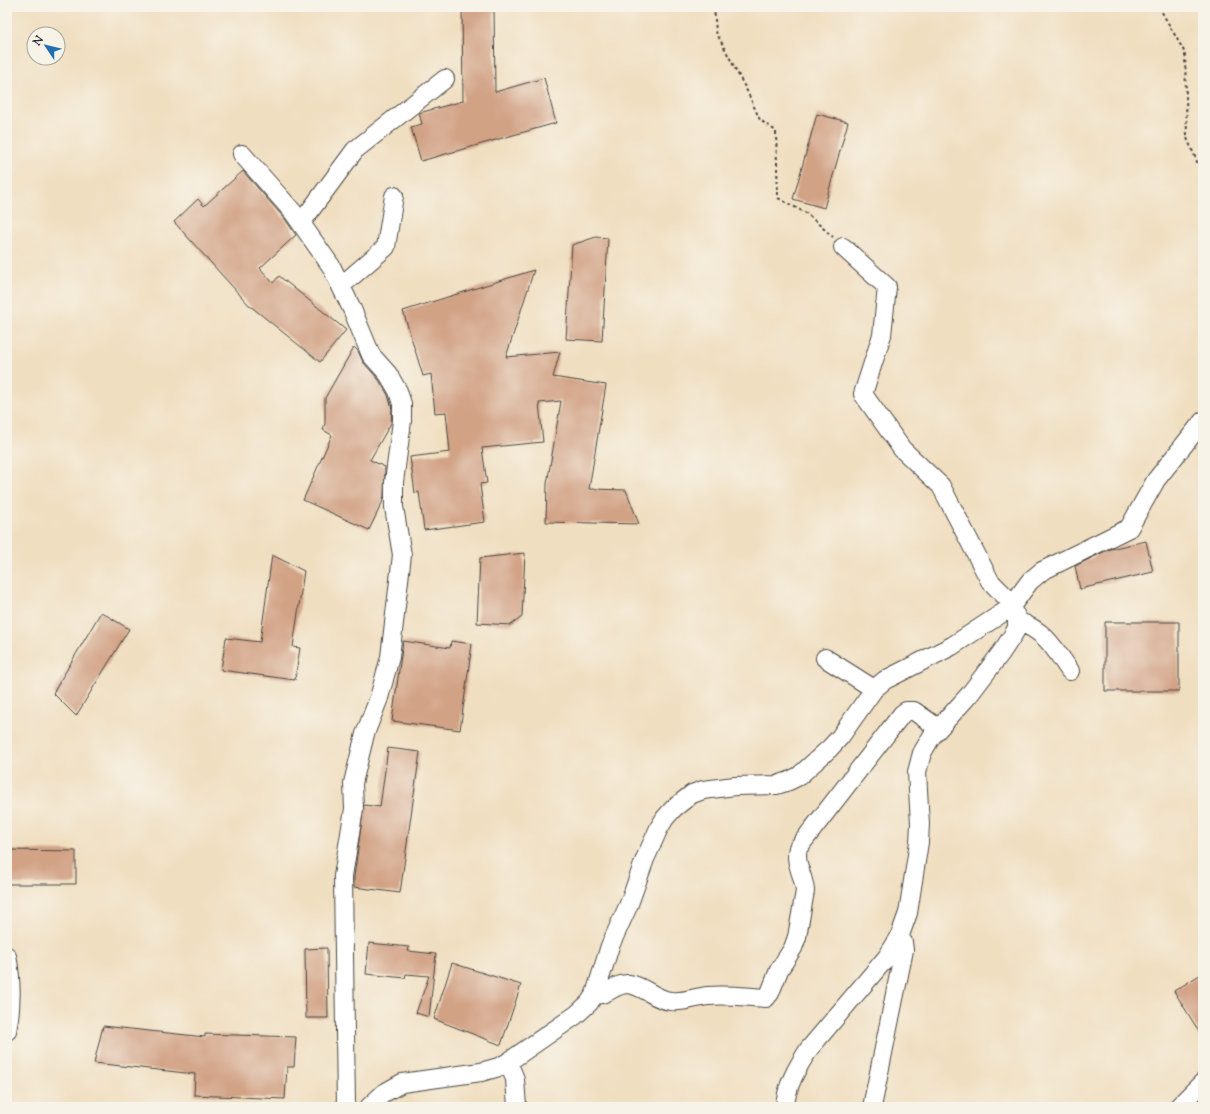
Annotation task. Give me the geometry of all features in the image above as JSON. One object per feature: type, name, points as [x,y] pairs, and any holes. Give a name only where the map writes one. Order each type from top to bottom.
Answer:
[{"type":"street","points":[[302,224],[355,150],[445,79]]},
{"type":"street","points":[[242,154],[293,212],[331,266],[352,308],[371,355],[388,374],[398,391],[402,404],[402,421],[394,482],[394,507],[402,555],[390,657],[380,698],[365,734],[353,783],[354,809],[343,876],[346,1107]]},
{"type":"street","points":[[341,286],[386,247],[394,196]]},
{"type":"street","points":[[843,247],[886,287],[882,335],[863,394],[902,449],[941,486],[990,581],[1014,611],[1046,638],[1070,671]]},
{"type":"street","points":[[369,1107],[384,1093],[402,1083],[481,1072],[508,1062],[576,1015],[589,1003],[595,994],[610,946],[629,904],[645,859],[665,818],[674,808],[692,794],[703,790],[735,786],[777,785],[799,776],[840,737],[874,689],[885,680],[952,646],[1014,611],[1030,582],[1042,571],[1128,528],[1156,480],[1203,421]]},
{"type":"street","points":[[785,1107],[789,1087],[809,1049],[887,957],[899,938],[908,913],[919,842],[920,824],[917,772],[919,762],[927,742],[969,695],[1001,653],[1017,628],[1014,611]]},
{"type":"street","points":[[825,658],[874,689]]},
{"type":"street","points":[[595,994],[599,996],[603,995],[616,986],[630,984],[661,999],[678,1002],[706,996],[719,995],[766,998],[770,993],[779,970],[793,948],[797,937],[805,890],[796,856],[798,848],[902,714],[906,711],[914,711],[938,728]]},
{"type":"street","points":[[872,1107],[904,950],[903,942],[899,938]]},
{"type":"street","points":[[7,956],[12,997],[7,1031]]},
{"type":"street","points":[[508,1062],[515,1079],[517,1107]]},
{"type":"street","points":[[1178,1107],[1203,1082]]},
{"type":"path","points":[[714,7],[716,32],[748,93],[760,120],[776,131],[778,198],[806,213],[843,247]]},
{"type":"path","points":[[1159,7],[1185,53],[1187,138],[1203,176]]},
{"type":"building","points":[[462,7],[494,7],[495,92],[544,78],[556,123],[421,161],[411,127],[422,124],[419,113],[463,101]]},
{"type":"building","points":[[817,114],[848,122],[824,208],[793,199]]},
{"type":"building","points":[[243,171],[285,219],[296,235],[260,268],[273,283],[279,276],[346,330],[320,362],[249,305],[174,222],[198,199],[204,206]]},
{"type":"building","points":[[596,237],[608,238],[602,341],[566,339],[572,245]]},
{"type":"building","points":[[534,270],[506,357],[560,352],[553,377],[606,385],[589,489],[626,490],[639,524],[546,522],[547,484],[561,401],[539,403],[543,442],[482,448],[487,483],[480,484],[485,522],[424,530],[419,492],[415,493],[410,457],[450,452],[446,412],[435,413],[431,374],[423,376],[403,311]]},
{"type":"building","points":[[354,347],[358,351],[363,362],[379,380],[388,395],[392,409],[391,423],[370,460],[385,467],[384,496],[369,530],[303,500],[332,435],[323,430],[325,423],[325,398]]},
{"type":"building","points":[[1146,541],[1153,572],[1080,589],[1075,566],[1110,549]]},
{"type":"building","points":[[525,553],[522,617],[511,625],[477,623],[480,558]]},
{"type":"building","points":[[272,555],[304,571],[293,647],[300,648],[295,680],[221,670],[226,638],[260,642]]},
{"type":"building","points":[[101,612],[129,629],[76,716],[53,693]]},
{"type":"building","points":[[1105,622],[1179,622],[1179,691],[1105,691]]},
{"type":"building","points":[[403,641],[450,648],[451,641],[472,644],[460,730],[392,721]]},
{"type":"building","points":[[388,748],[420,752],[400,893],[354,887],[354,877],[364,805],[380,807]]},
{"type":"building","points":[[7,850],[76,851],[76,884],[7,884]]},
{"type":"building","points":[[369,943],[409,947],[408,951],[436,954],[429,1017],[416,1013],[429,976],[406,974],[405,978],[366,974]]},
{"type":"building","points":[[327,948],[328,1018],[306,1018],[305,949]]},
{"type":"building","points":[[452,963],[521,985],[501,1045],[434,1019]]},
{"type":"building","points":[[1203,973],[1203,1038],[1174,991]]},
{"type":"building","points":[[103,1026],[205,1037],[205,1034],[296,1037],[294,1067],[287,1067],[285,1099],[194,1095],[195,1074],[94,1063]]}]
